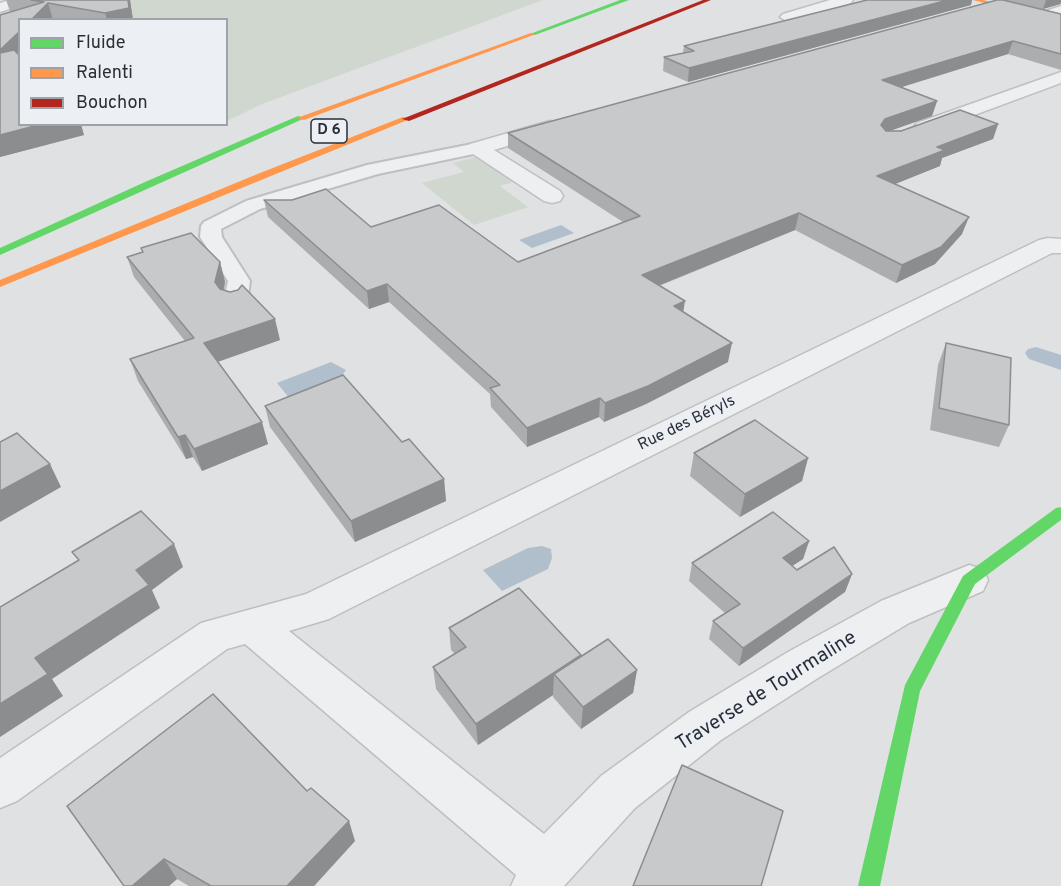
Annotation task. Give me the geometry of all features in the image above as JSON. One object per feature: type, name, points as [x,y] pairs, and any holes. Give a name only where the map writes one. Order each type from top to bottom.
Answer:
[{"type":"main road","name":"D 6","points":[[0,251],[299,119],[626,0]]},
{"type":"main road","points":[[0,283],[263,175],[708,0]]},
{"type":"main road","points":[[976,0],[1061,21]]},
{"type":"main road","points":[[0,251],[82,202],[245,128],[422,59]]},
{"type":"main road","points":[[0,283],[164,204],[258,162]]},
{"type":"main road","points":[[869,886],[911,690],[969,580],[1061,512]]},
{"type":"street","points":[[0,8],[23,0]]},
{"type":"street","points":[[788,17],[846,0]]},
{"type":"street","points":[[962,14],[995,5]]},
{"type":"street","points":[[1041,17],[1061,10]]},
{"type":"street","points":[[910,132],[1061,77]]},
{"type":"street","points":[[477,148],[568,123]]},
{"type":"street","points":[[477,148],[552,196]]},
{"type":"street","name":"Rue des Béryls","points":[[0,785],[215,635],[315,608],[1048,245],[1061,246]]},
{"type":"street","name":"Traverse de Tourmaline","points":[[542,877],[618,792],[705,726],[803,665],[896,612],[969,580]]},
{"type":"street","points":[[252,625],[542,877]]},
{"type":"lane","points":[[236,303],[239,281],[211,237],[211,226],[253,205],[374,169],[477,148]]},
{"type":"shaded area","points":[[44,0],[543,0],[262,104],[228,121],[228,18],[52,18]]},
{"type":"shaded area","points":[[476,157],[513,182],[500,186],[528,207],[474,225],[422,183],[464,172],[453,163]]},
{"type":"water","points":[[561,225],[574,233],[532,248],[519,240]]},
{"type":"water","points":[[1036,347],[1061,355],[1061,370],[1029,359],[1025,353],[1028,349]]},
{"type":"water","points":[[331,362],[346,370],[343,374],[345,377],[290,399],[277,383]]},
{"type":"water","points":[[542,546],[551,549],[552,558],[548,569],[502,591],[483,570],[528,548]]},
{"type":"building","points":[[31,0],[128,0],[129,8],[105,13],[48,3],[33,18],[18,18],[18,33],[0,50],[0,15],[44,2]]},
{"type":"building","points":[[867,0],[948,0],[689,68],[664,57],[694,51],[684,46]]},
{"type":"building","points":[[997,0],[1061,14],[1061,54],[1013,41],[882,80],[937,101],[885,119],[881,125],[886,131],[901,131],[960,110],[998,124],[937,147],[945,150],[877,176],[969,217],[941,247],[902,265],[799,213],[642,275],[685,301],[674,306],[732,343],[648,386],[605,403],[600,398],[527,428],[490,388],[500,385],[387,284],[367,291],[264,200],[292,200],[326,189],[371,227],[439,205],[518,262],[640,216],[508,133]]},
{"type":"building","points":[[14,50],[18,54],[18,126],[34,126],[0,135],[0,53]]},
{"type":"building","points":[[191,233],[220,262],[215,282],[220,289],[230,292],[238,290],[242,285],[275,319],[204,343],[262,422],[194,449],[185,435],[178,437],[130,359],[194,338],[127,257],[143,252],[141,248]]},
{"type":"building","points":[[946,343],[1011,358],[1009,425],[939,408]]},
{"type":"building","points":[[343,375],[402,442],[409,439],[444,479],[351,521],[265,406]]},
{"type":"building","points":[[755,420],[808,458],[745,494],[694,453]]},
{"type":"building","points":[[17,433],[50,464],[0,491],[0,442]]},
{"type":"building","points":[[141,511],[174,544],[136,570],[149,585],[35,658],[48,674],[0,704],[0,607],[79,560],[72,552]]},
{"type":"building","points":[[773,512],[809,541],[783,558],[797,570],[834,547],[852,574],[743,648],[713,621],[740,604],[692,563]]},
{"type":"building","points":[[519,588],[581,655],[476,724],[433,667],[466,647],[449,628]]},
{"type":"building","points":[[608,639],[637,670],[583,707],[554,674]]},
{"type":"building","points":[[213,694],[307,791],[311,788],[349,821],[287,886],[211,886],[164,859],[132,886],[124,886],[67,806]]},
{"type":"building","points":[[682,765],[783,811],[761,886],[633,886]]},
{"type":"traffic: fast","points":[[533,34],[626,0]]},
{"type":"traffic: fast","points":[[0,252],[148,184],[301,118]]},
{"type":"traffic: fast","points":[[869,886],[911,690],[969,580],[1061,512]]},
{"type":"traffic: slow","points":[[976,0],[1061,21]]},
{"type":"traffic: slow","points":[[301,118],[533,34]]},
{"type":"traffic: slow","points":[[0,284],[263,175],[406,119]]},
{"type":"traffic: jam","points":[[406,119],[708,0]]}]
